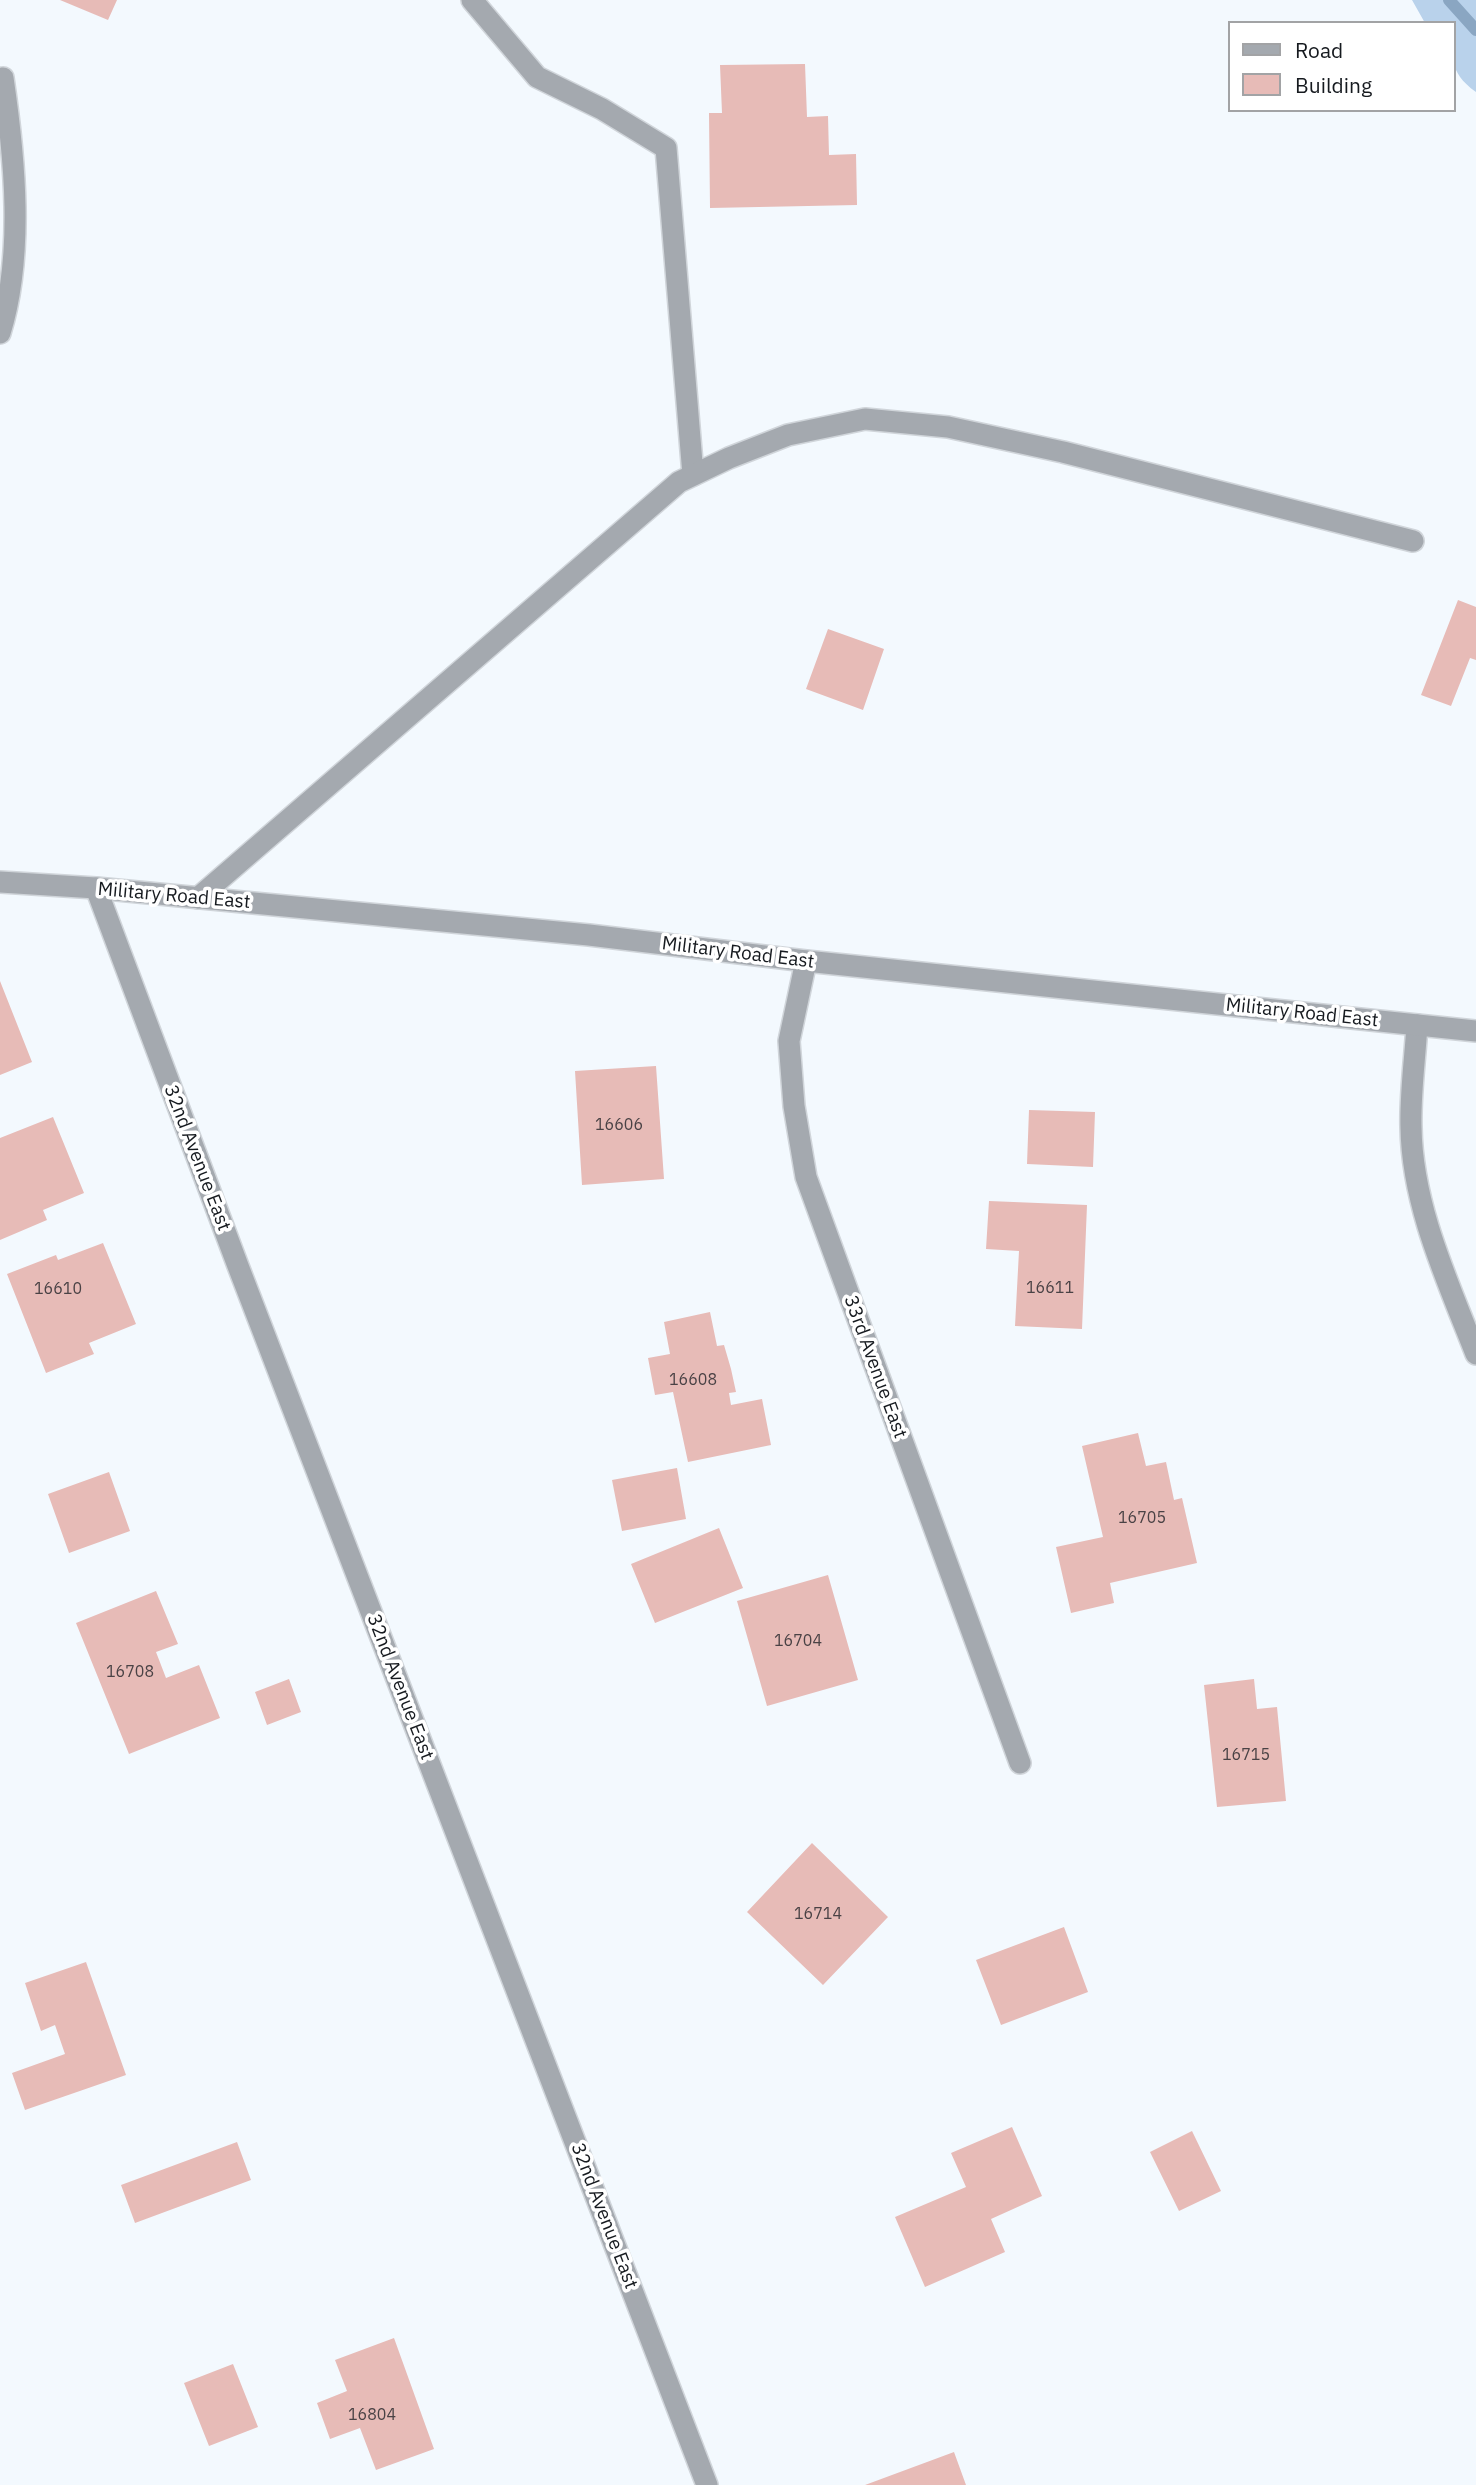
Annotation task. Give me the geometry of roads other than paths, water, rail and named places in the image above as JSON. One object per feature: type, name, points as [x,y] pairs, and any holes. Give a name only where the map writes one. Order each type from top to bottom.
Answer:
[{"type":"street","points":[[472,0],[537,76],[602,109],[666,148],[693,475]]},
{"type":"street","points":[[0,333],[8,307],[15,203],[11,130],[3,78]]},
{"type":"street","points":[[198,898],[679,482],[788,435],[865,419],[948,427],[1063,452],[1413,541]]},
{"type":"street","name":"Military Road East","points":[[0,882],[96,888],[589,935],[806,961],[1476,1031]]},
{"type":"street","name":"32nd Avenue East","points":[[96,888],[238,1266],[707,2485]]},
{"type":"street","name":"33rd Avenue East","points":[[806,961],[789,1041],[794,1106],[806,1177],[1020,1763]]},
{"type":"street","points":[[1417,1025],[1411,1128],[1418,1181],[1432,1240],[1476,1354]]},
{"type":"waterway","points":[[1449,0],[1476,30]]}]
